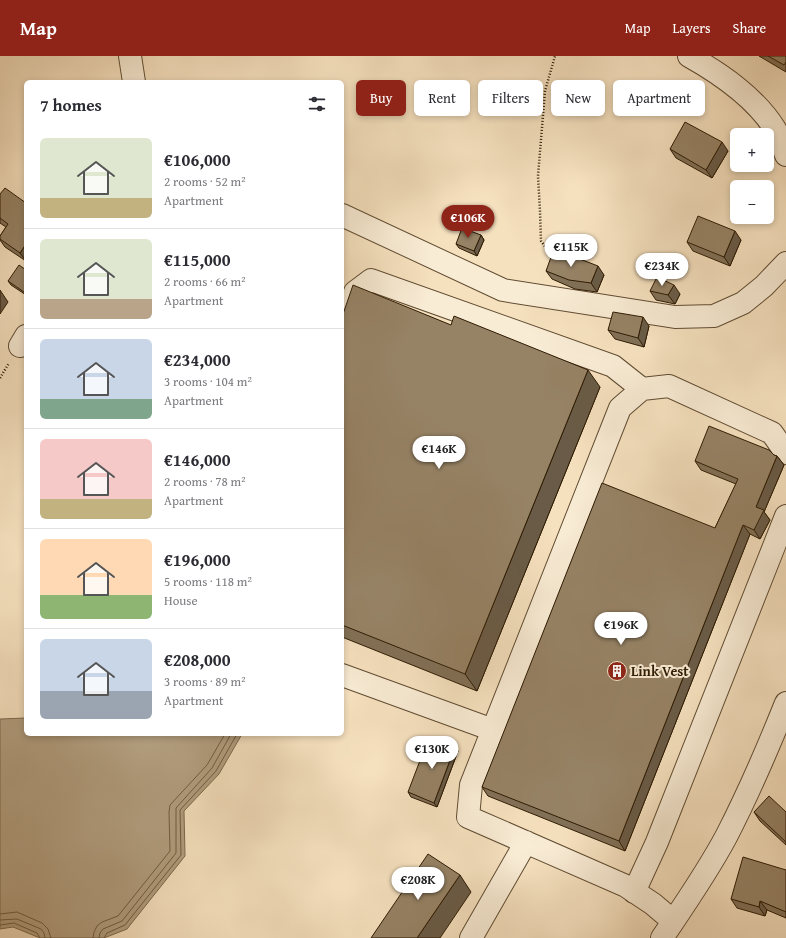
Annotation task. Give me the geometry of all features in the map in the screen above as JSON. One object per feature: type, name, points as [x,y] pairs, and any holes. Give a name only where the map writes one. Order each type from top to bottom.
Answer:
[{"type":"street","points":[[130,56],[134,80]]},
{"type":"street","points":[[689,56],[738,88],[767,117],[776,131],[786,155]]},
{"type":"street","points":[[344,216],[503,290],[675,317],[714,316],[744,303],[764,286],[786,263]]},
{"type":"street","points":[[344,324],[354,292],[371,280],[613,366],[642,389]]},
{"type":"street","points":[[786,453],[772,432],[669,386],[642,389],[620,408],[471,785],[468,817],[626,886],[634,892],[668,929],[694,891],[727,835],[765,754],[786,703]]},
{"type":"street","points":[[634,892],[660,834],[786,516]]},
{"type":"street","points":[[344,677],[493,730]]},
{"type":"street","points":[[472,938],[526,842]]},
{"type":"path","points":[[552,256],[541,241],[538,176],[545,91],[555,56]]},
{"type":"water","points":[[24,718],[24,736],[241,736],[219,774],[184,811],[185,856],[127,929],[104,938],[40,938],[13,927],[0,929],[0,719]]},
{"type":"building","points":[[768,56],[786,56],[786,62],[784,65]]},
{"type":"building","points":[[685,122],[722,142],[706,170],[670,149]]},
{"type":"building","points":[[5,188],[24,202],[24,247],[20,253],[0,239],[0,236],[8,224],[0,218],[0,194]]},
{"type":"building","points":[[698,216],[735,231],[724,257],[687,242]]},
{"type":"building","points":[[462,228],[481,235],[474,251],[456,244]]},
{"type":"building","points":[[554,249],[598,266],[591,283],[569,280],[546,271]]},
{"type":"building","points":[[19,265],[24,269],[24,292],[8,281]]},
{"type":"building","points":[[657,277],[674,285],[668,295],[650,291]]},
{"type":"building","points":[[353,285],[451,325],[454,316],[588,370],[465,674],[344,626],[344,311]]},
{"type":"building","points":[[613,312],[643,317],[638,338],[608,330]]},
{"type":"building","name":"Link Vest","points":[[709,426],[769,450],[777,456],[756,507],[764,510],[754,530],[743,525],[619,841],[482,787],[602,483],[715,528],[738,479],[695,461]]},
{"type":"building","points":[[429,737],[455,747],[434,803],[408,792]]},
{"type":"building","points":[[769,796],[786,812],[786,842],[754,812]]},
{"type":"building","points":[[428,854],[460,875],[417,938],[371,938]]},
{"type":"building","points":[[743,857],[786,870],[786,912],[760,901],[759,907],[731,899]]},
{"type":"place","name":"Link Vest","points":[[617,671]]}]
